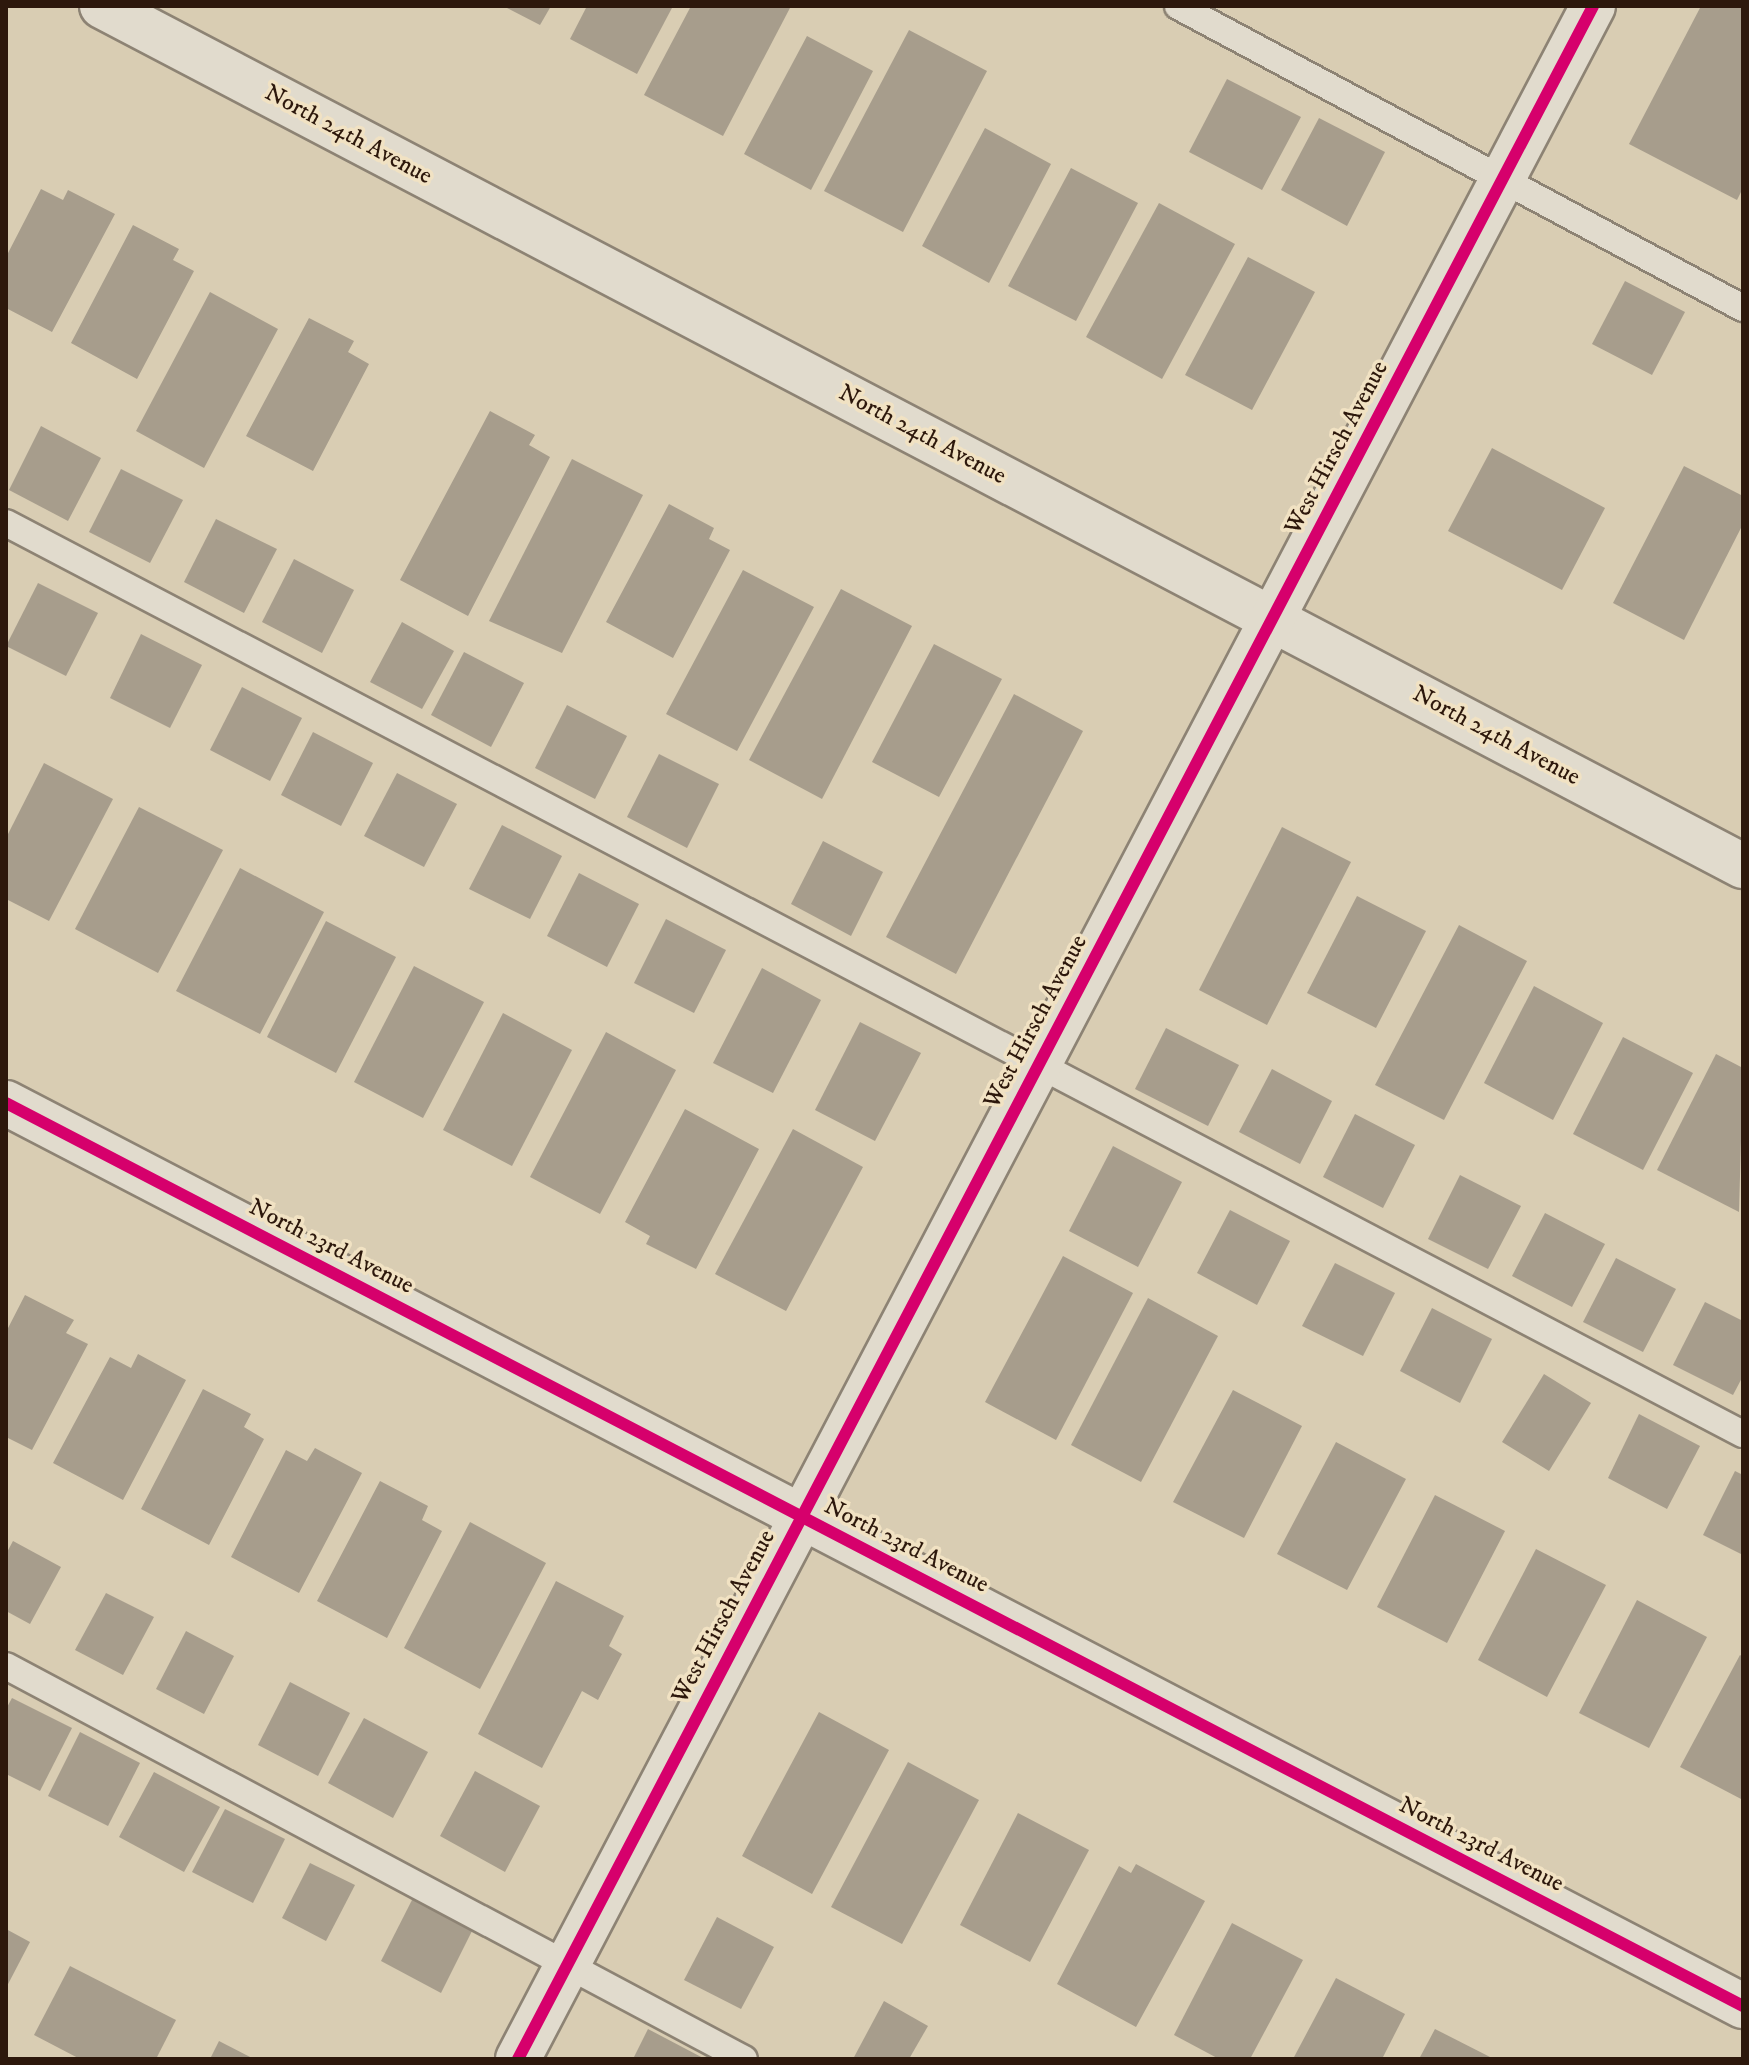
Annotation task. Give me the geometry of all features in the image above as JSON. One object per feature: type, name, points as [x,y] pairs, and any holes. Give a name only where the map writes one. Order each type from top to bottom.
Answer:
[{"type":"street","name":"North 24th Avenue","points":[[102,6],[1743,866]]},
{"type":"street","name":"West Hirsch Avenue","points":[[518,2059],[1593,6]]},
{"type":"street","name":"North 23rd Avenue","points":[[6,1103],[1743,2006]]},
{"type":"lane","points":[[1178,6],[1743,308]]},
{"type":"lane","points":[[6,523],[1743,1434]]},
{"type":"lane","points":[[6,1666],[744,2059]]},
{"type":"building","points":[[503,6],[551,6],[540,25]]},
{"type":"building","points":[[587,6],[673,6],[637,74],[570,39]]},
{"type":"building","points":[[691,6],[791,6],[723,136],[644,95]]},
{"type":"building","points":[[1701,6],[1743,6],[1743,188],[1737,200],[1629,144]]},
{"type":"building","points":[[909,30],[987,71],[903,232],[824,191]]},
{"type":"building","points":[[807,36],[873,71],[811,190],[744,154]]},
{"type":"building","points":[[1227,79],[1301,117],[1262,190],[1189,152]]},
{"type":"building","points":[[1319,118],[1385,152],[1347,226],[1281,190]]},
{"type":"building","points":[[985,128],[1051,164],[989,283],[922,246]]},
{"type":"building","points":[[1071,168],[1138,203],[1076,321],[1008,286]]},
{"type":"building","points":[[41,189],[63,200],[68,190],[115,214],[52,332],[6,308],[6,257]]},
{"type":"building","points":[[1159,203],[1235,244],[1162,379],[1086,337]]},
{"type":"building","points":[[133,225],[179,249],[173,260],[194,271],[137,379],[71,343]]},
{"type":"building","points":[[1248,257],[1315,292],[1252,410],[1185,375]]},
{"type":"building","points":[[1625,281],[1685,312],[1652,375],[1592,344]]},
{"type":"building","points":[[210,292],[278,329],[204,468],[136,431]]},
{"type":"building","points":[[309,318],[354,341],[348,352],[369,364],[313,471],[246,436]]},
{"type":"building","points":[[490,411],[535,435],[529,445],[550,457],[468,616],[400,580]]},
{"type":"building","points":[[41,426],[101,458],[68,521],[9,490]]},
{"type":"building","points":[[1492,448],[1605,508],[1562,590],[1448,531]]},
{"type":"building","points":[[572,459],[643,495],[562,653],[489,621]]},
{"type":"building","points":[[1684,466],[1743,496],[1743,524],[1684,640],[1613,603]]},
{"type":"building","points":[[121,469],[183,500],[150,563],[89,532]]},
{"type":"building","points":[[669,504],[714,528],[709,539],[730,550],[673,658],[606,622]]},
{"type":"building","points":[[216,519],[277,549],[244,613],[184,582]]},
{"type":"building","points":[[294,559],[354,590],[322,653],[262,622]]},
{"type":"building","points":[[743,570],[814,607],[737,751],[666,714]]},
{"type":"building","points":[[38,583],[98,613],[66,676],[6,646]]},
{"type":"building","points":[[841,589],[912,626],[822,799],[749,760]]},
{"type":"building","points":[[402,622],[454,651],[422,709],[370,682]]},
{"type":"building","points":[[141,634],[202,665],[170,728],[110,698]]},
{"type":"building","points":[[934,644],[1002,679],[939,797],[872,762]]},
{"type":"building","points":[[464,652],[524,683],[491,747],[431,715]]},
{"type":"building","points":[[242,687],[302,718],[270,781],[210,750]]},
{"type":"building","points":[[1014,694],[1083,731],[956,974],[886,937]]},
{"type":"building","points":[[567,705],[627,736],[595,799],[535,768]]},
{"type":"building","points":[[313,732],[373,763],[341,826],[281,795]]},
{"type":"building","points":[[659,754],[719,784],[687,848],[627,817]]},
{"type":"building","points":[[44,763],[113,799],[49,921],[6,899],[6,838]]},
{"type":"building","points":[[397,773],[457,804],[424,867],[364,836]]},
{"type":"building","points":[[139,807],[223,850],[158,973],[75,929]]},
{"type":"building","points":[[502,825],[562,856],[530,919],[469,889]]},
{"type":"building","points":[[1282,827],[1351,862],[1267,1025],[1199,990]]},
{"type":"building","points":[[823,841],[883,872],[851,936],[791,904]]},
{"type":"building","points":[[240,868],[324,912],[260,1034],[176,991]]},
{"type":"building","points":[[579,873],[639,904],[607,967],[547,936]]},
{"type":"building","points":[[1357,896],[1426,931],[1376,1028],[1307,993]]},
{"type":"building","points":[[666,919],[726,950],[694,1013],[634,983]]},
{"type":"building","points":[[326,921],[396,957],[336,1073],[267,1037]]},
{"type":"building","points":[[1459,925],[1527,961],[1444,1120],[1375,1085]]},
{"type":"building","points":[[414,966],[484,1002],[423,1118],[354,1082]]},
{"type":"building","points":[[762,968],[821,1000],[773,1093],[713,1063]]},
{"type":"building","points":[[1534,986],[1603,1023],[1553,1120],[1484,1083]]},
{"type":"building","points":[[503,1013],[572,1050],[512,1166],[443,1130]]},
{"type":"building","points":[[860,1022],[921,1053],[875,1141],[815,1110]]},
{"type":"building","points":[[1166,1028],[1239,1065],[1208,1126],[1135,1089]]},
{"type":"building","points":[[606,1032],[676,1070],[600,1214],[530,1177]]},
{"type":"building","points":[[1623,1037],[1693,1073],[1643,1170],[1573,1134]]},
{"type":"building","points":[[1716,1054],[1743,1068],[1739,1212],[1657,1170]]},
{"type":"building","points":[[1272,1069],[1332,1101],[1300,1164],[1239,1132]]},
{"type":"building","points":[[685,1109],[759,1149],[696,1269],[646,1244],[650,1236],[625,1222]]},
{"type":"building","points":[[1355,1114],[1415,1145],[1383,1208],[1323,1177]]},
{"type":"building","points":[[793,1129],[863,1167],[786,1311],[715,1274]]},
{"type":"building","points":[[1113,1146],[1182,1182],[1138,1267],[1069,1231]]},
{"type":"building","points":[[1460,1175],[1521,1206],[1488,1269],[1428,1239]]},
{"type":"building","points":[[1230,1210],[1290,1241],[1257,1305],[1197,1273]]},
{"type":"building","points":[[1545,1213],[1605,1244],[1572,1307],[1512,1276]]},
{"type":"building","points":[[1063,1256],[1133,1293],[1056,1440],[985,1402]]},
{"type":"building","points":[[1616,1258],[1676,1289],[1643,1352],[1583,1322]]},
{"type":"building","points":[[1335,1263],[1395,1293],[1363,1356],[1302,1326]]},
{"type":"building","points":[[25,1295],[74,1320],[66,1333],[88,1344],[32,1450],[6,1437],[6,1332]]},
{"type":"building","points":[[1148,1298],[1218,1336],[1141,1482],[1071,1445]]},
{"type":"building","points":[[1705,1302],[1743,1321],[1743,1376],[1733,1395],[1673,1365]]},
{"type":"building","points":[[1432,1308],[1492,1339],[1460,1403],[1400,1371]]},
{"type":"building","points":[[138,1354],[186,1380],[123,1500],[53,1463],[110,1357],[131,1368]]},
{"type":"building","points":[[1544,1374],[1591,1403],[1549,1471],[1502,1442]]},
{"type":"building","points":[[203,1389],[251,1414],[244,1427],[264,1439],[209,1545],[141,1509]]},
{"type":"building","points":[[1233,1390],[1302,1426],[1244,1538],[1173,1502]]},
{"type":"building","points":[[1639,1414],[1700,1446],[1667,1509],[1608,1478]]},
{"type":"building","points":[[1336,1442],[1406,1479],[1347,1590],[1277,1554]]},
{"type":"building","points":[[315,1448],[362,1473],[299,1593],[231,1557],[286,1450],[307,1461]]},
{"type":"building","points":[[1735,1471],[1743,1475],[1743,1555],[1703,1535]]},
{"type":"building","points":[[380,1481],[428,1506],[422,1520],[442,1531],[387,1638],[317,1601]]},
{"type":"building","points":[[1435,1495],[1505,1531],[1447,1643],[1377,1607]]},
{"type":"building","points":[[470,1522],[546,1563],[480,1689],[404,1648]]},
{"type":"building","points":[[13,1541],[61,1567],[30,1624],[6,1611],[6,1554]]},
{"type":"building","points":[[1536,1549],[1606,1585],[1547,1697],[1478,1660]]},
{"type":"building","points":[[556,1581],[624,1616],[609,1646],[622,1654],[598,1700],[582,1691],[542,1768],[478,1734]]},
{"type":"building","points":[[106,1593],[154,1617],[123,1675],[75,1650]]},
{"type":"building","points":[[1637,1600],[1707,1637],[1649,1748],[1579,1713]]},
{"type":"building","points":[[186,1631],[234,1656],[204,1714],[156,1689]]},
{"type":"building","points":[[1740,1655],[1743,1657],[1743,1800],[1680,1767]]},
{"type":"building","points":[[290,1682],[350,1713],[318,1776],[258,1745]]},
{"type":"building","points":[[12,1698],[72,1728],[40,1791],[6,1774],[6,1709]]},
{"type":"building","points":[[819,1712],[889,1750],[812,1894],[742,1856]]},
{"type":"building","points":[[364,1718],[428,1752],[393,1818],[328,1783]]},
{"type":"building","points":[[80,1732],[140,1763],[108,1826],[48,1796]]},
{"type":"building","points":[[908,1762],[979,1800],[902,1944],[831,1907]]},
{"type":"building","points":[[475,1771],[540,1806],[505,1872],[440,1836]]},
{"type":"building","points":[[154,1772],[220,1807],[184,1872],[119,1837]]},
{"type":"building","points":[[225,1809],[285,1839],[253,1903],[192,1872]]},
{"type":"building","points":[[1018,1813],[1089,1850],[1030,1962],[960,1925]]},
{"type":"building","points":[[310,1863],[355,1885],[326,1941],[282,1918]]},
{"type":"building","points":[[1136,1864],[1205,1901],[1136,2027],[1057,1984],[1119,1866],[1131,1873]]},
{"type":"building","points":[[413,1898],[473,1929],[441,1993],[381,1961]]},
{"type":"building","points":[[717,1917],[774,1947],[741,2009],[684,1980]]},
{"type":"building","points":[[1232,1923],[1303,1960],[1250,2059],[1219,2059],[1174,2035]]},
{"type":"building","points":[[6,1929],[30,1942],[6,1988]]},
{"type":"building","points":[[70,1966],[176,2020],[156,2059],[80,2059],[34,2035]]},
{"type":"building","points":[[1336,1978],[1405,2014],[1382,2059],[1293,2059]]},
{"type":"building","points":[[884,2001],[928,2026],[909,2059],[853,2059]]},
{"type":"building","points":[[648,2029],[705,2059],[633,2059]]},
{"type":"building","points":[[1435,2029],[1494,2059],[1419,2059]]},
{"type":"building","points":[[219,2041],[254,2059],[210,2059]]},
{"type":"cycle path","points":[[518,2059],[1593,6]]},
{"type":"cycle path","points":[[6,1103],[1743,2006]]}]
